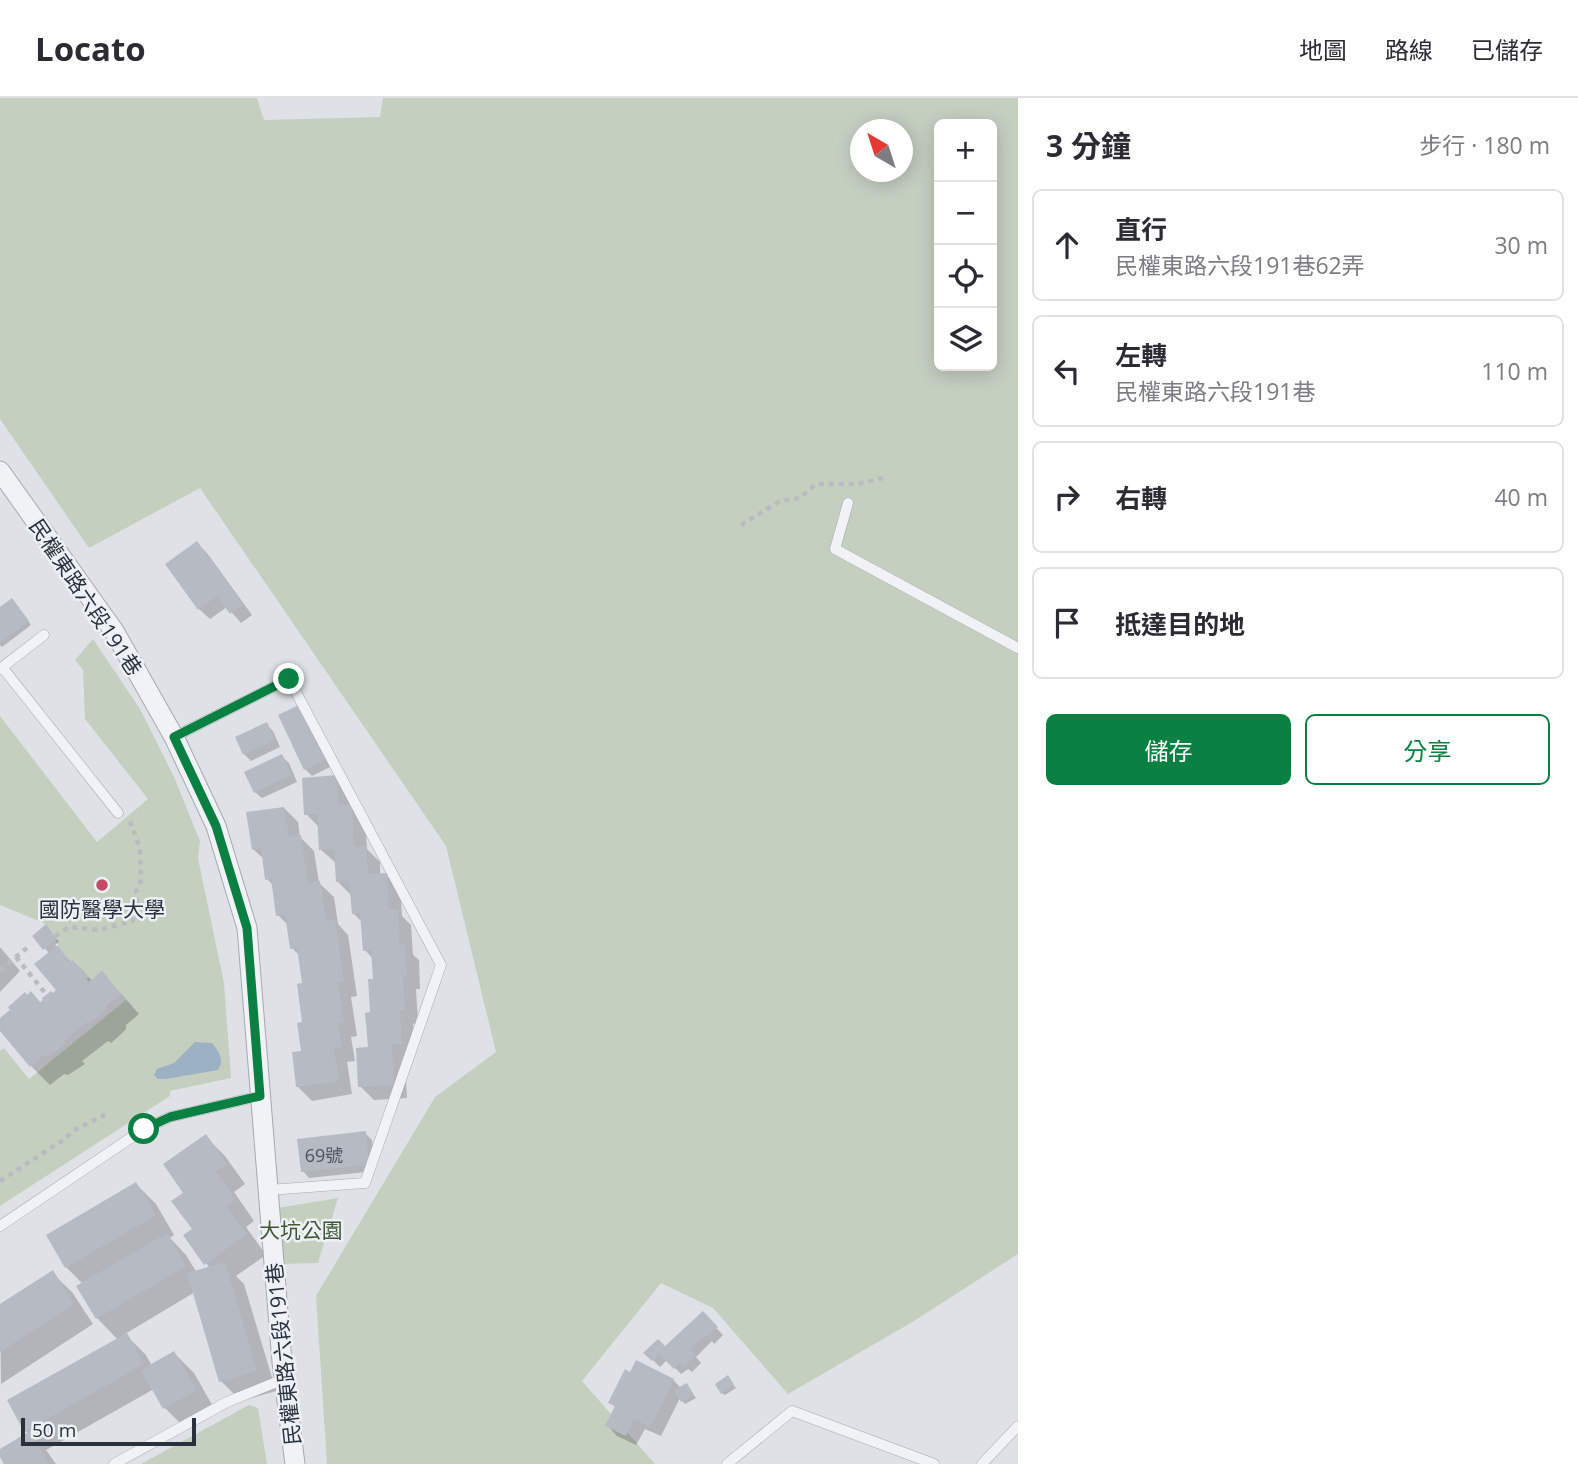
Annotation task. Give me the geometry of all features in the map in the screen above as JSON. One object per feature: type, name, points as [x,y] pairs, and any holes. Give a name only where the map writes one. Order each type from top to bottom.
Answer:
[{"type":"street","name":"民權東路六段191巷","points":[[0,471],[114,631],[174,737],[216,826],[247,928],[284,1379],[295,1464]]},
{"type":"lane","points":[[848,503],[835,549],[1018,648]]},
{"type":"lane","points":[[44,635],[1,668],[118,813]]},
{"type":"lane","points":[[174,737],[289,679],[441,965],[365,1183],[268,1190]]},
{"type":"lane","points":[[0,1226],[144,1129],[170,1117],[260,1096]]},
{"type":"lane","points":[[114,1464],[227,1402],[284,1379]]},
{"type":"lane","points":[[727,1464],[792,1411],[934,1464]]},
{"type":"lane","points":[[982,1464],[1018,1426]]},
{"type":"path","points":[[741,525],[780,501],[800,498],[816,484],[857,484],[883,478]]},
{"type":"path","points":[[55,936],[69,927],[99,930],[122,924],[132,921],[137,913],[136,892],[141,880],[140,849],[133,825],[127,817],[118,813]]},
{"type":"path","points":[[0,970],[27,948]]},
{"type":"path","points":[[16,957],[47,994]]},
{"type":"path","points":[[0,1181],[73,1131],[108,1113]]},
{"type":"green space","points":[[0,98],[257,98],[264,120],[380,117],[383,98],[1018,98],[1018,1254],[914,1321],[788,1394],[713,1308],[661,1283],[582,1381],[655,1464],[327,1464],[316,1296],[435,1097],[496,1052],[446,846],[200,488],[89,548],[0,419]]},
{"type":"green space","name":"國防醫學大學","points":[[93,639],[140,709],[174,777],[200,841],[198,858],[224,983],[231,1078],[170,1091],[170,1096],[0,1206],[0,1051],[4,1048],[29,1079],[126,1000],[102,970],[89,982],[74,960],[70,962],[46,924],[0,905],[0,716],[97,842],[148,799],[85,719],[83,670],[75,660]]},
{"type":"green space","name":"大坑公園","points":[[338,1198],[318,1263],[284,1264],[271,1209]]},
{"type":"green space","points":[[249,1405],[258,1408],[267,1464],[141,1464]]},
{"type":"water","points":[[195,1042],[212,1043],[215,1046],[221,1060],[218,1070],[166,1079],[158,1079],[154,1075],[157,1069],[174,1063]]},
{"type":"building","points":[[197,541],[243,604],[230,614],[217,596],[198,610],[165,564]]},
{"type":"building","points":[[12,598],[29,621],[0,643],[0,607]]},
{"type":"building","points":[[299,705],[325,760],[304,770],[278,715]]},
{"type":"building","points":[[267,722],[275,740],[243,755],[235,737]]},
{"type":"building","points":[[282,754],[292,775],[254,793],[244,772]]},
{"type":"building","points":[[337,775],[338,805],[352,805],[354,847],[366,846],[368,874],[387,873],[389,910],[398,909],[400,945],[405,944],[405,1010],[400,1010],[402,1044],[392,1044],[394,1085],[358,1087],[356,1048],[368,1047],[365,1013],[370,1012],[368,979],[373,979],[371,950],[363,951],[360,913],[352,914],[349,881],[336,882],[334,849],[319,850],[317,814],[304,815],[302,778]]},
{"type":"building","points":[[284,807],[289,837],[301,835],[308,883],[320,881],[326,920],[335,919],[344,982],[338,983],[344,1023],[338,1023],[342,1047],[334,1048],[339,1081],[296,1087],[292,1052],[301,1051],[297,1023],[302,1022],[297,984],[302,983],[297,948],[290,949],[285,915],[276,916],[271,879],[265,880],[261,848],[252,850],[246,812]]},
{"type":"building","points":[[46,924],[57,939],[43,950],[32,936]]},
{"type":"building","points":[[58,945],[70,962],[73,960],[89,977],[86,979],[89,982],[102,970],[121,994],[89,1024],[87,1022],[64,1041],[66,1043],[58,1050],[48,1056],[43,1055],[30,1067],[0,1031],[0,1018],[25,992],[27,995],[31,991],[40,1002],[51,991],[53,993],[56,990],[34,964]]},
{"type":"building","points":[[366,1131],[369,1165],[301,1172],[297,1139]]},
{"type":"building","points":[[206,1134],[227,1164],[216,1172],[236,1200],[227,1206],[247,1234],[204,1265],[183,1235],[192,1229],[171,1201],[183,1193],[163,1164]]},
{"type":"building","points":[[136,1182],[156,1215],[65,1268],[46,1235]]},
{"type":"building","points":[[167,1233],[186,1266],[96,1319],[76,1286]]},
{"type":"building","points":[[225,1262],[257,1371],[219,1382],[187,1273]]},
{"type":"building","points":[[53,1270],[74,1304],[0,1352],[0,1304]]},
{"type":"building","points":[[703,1311],[718,1327],[690,1349],[696,1355],[684,1367],[680,1363],[674,1369],[659,1354],[652,1361],[643,1353],[658,1339],[665,1346]]},
{"type":"building","points":[[127,1333],[144,1364],[24,1432],[7,1400]]},
{"type":"building","points":[[174,1351],[197,1390],[163,1409],[141,1370]]},
{"type":"building","points":[[636,1360],[674,1379],[650,1427],[634,1419],[626,1436],[605,1426],[615,1406],[608,1403],[625,1369],[630,1372]]},
{"type":"building","points":[[728,1375],[734,1385],[721,1394],[715,1384]]},
{"type":"building","points":[[687,1383],[694,1395],[681,1402],[674,1390]]},
{"type":"building","points":[[30,1431],[49,1464],[4,1464],[0,1449]]},
{"type":"place","name":"國防醫學大學","points":[[102,885]]},
{"type":"route","points":[[144,1129],[170,1117],[260,1096],[247,928],[216,826],[174,737],[289,679]]}]
